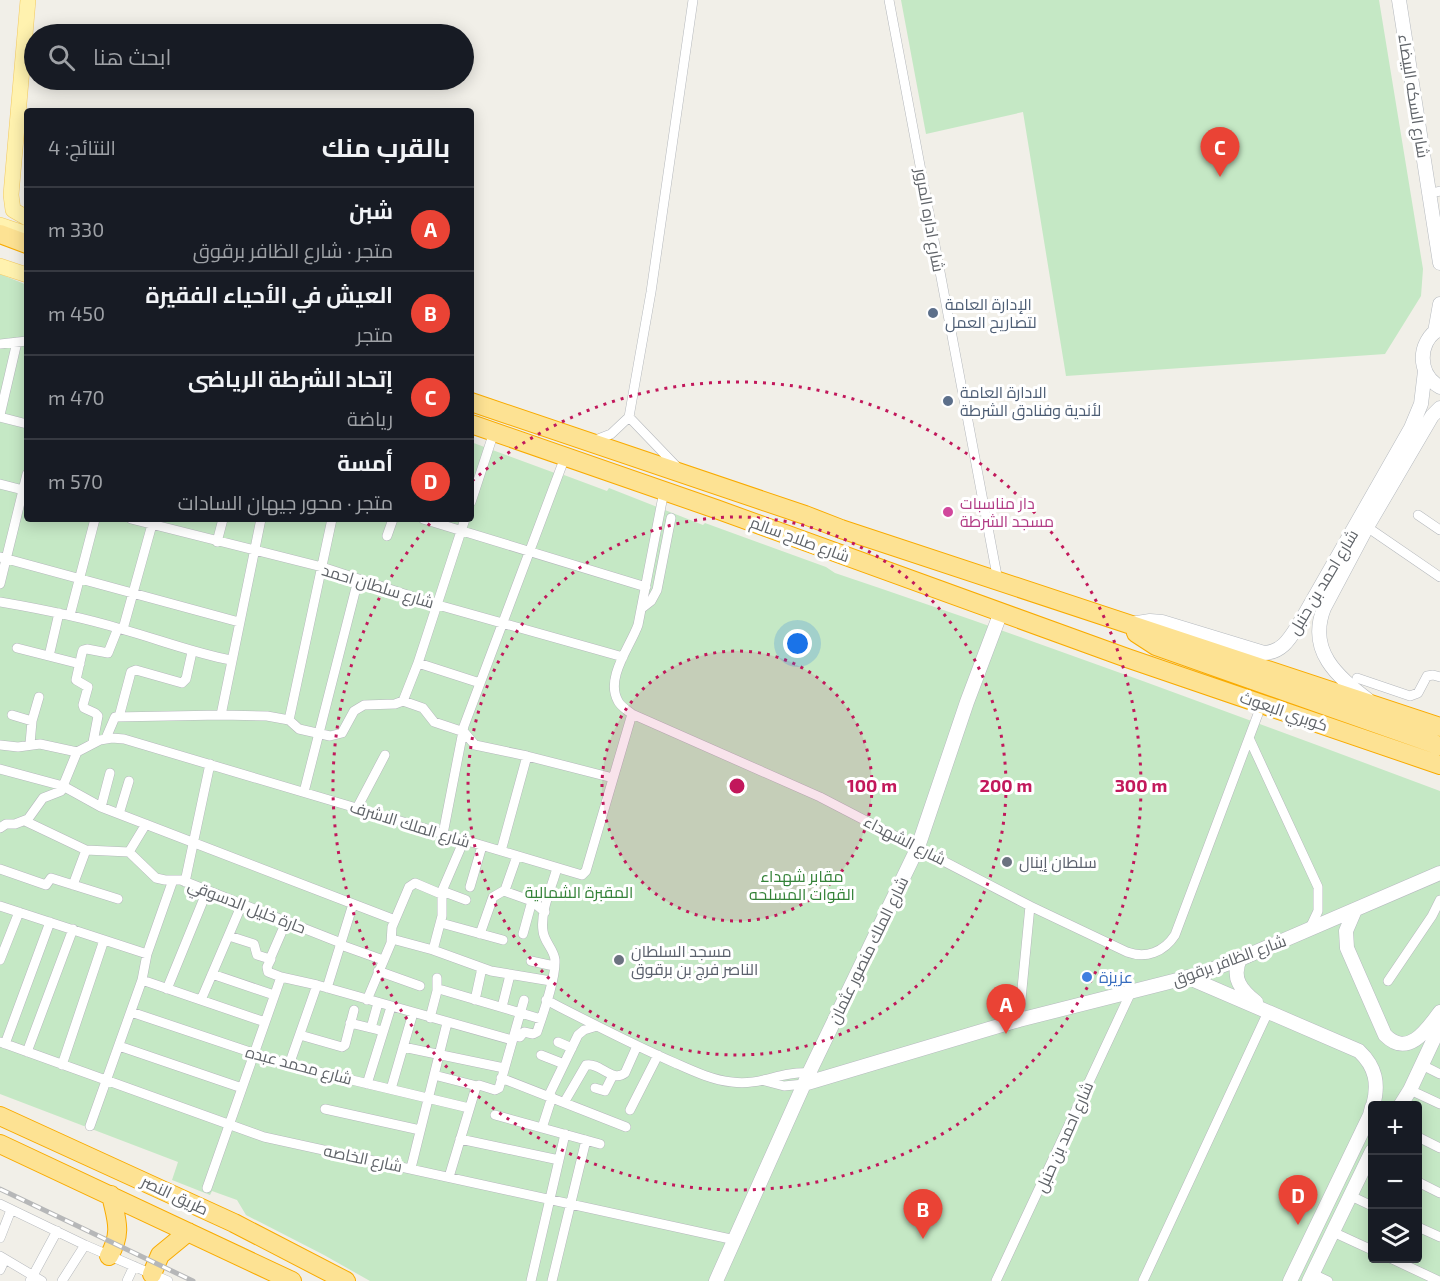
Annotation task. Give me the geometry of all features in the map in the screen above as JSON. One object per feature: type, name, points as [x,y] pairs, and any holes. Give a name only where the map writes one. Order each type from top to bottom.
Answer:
[{"type":"highway","points":[[0,234],[24,243]]},
{"type":"highway","points":[[0,246],[24,255]]},
{"type":"highway","name":"شارع صلاح سالم","points":[[474,403],[1129,624]]},
{"type":"highway","name":"شارع صلاح سالم","points":[[474,425],[1127,658]]},
{"type":"highway","points":[[1129,624],[1140,636],[1156,646],[1440,746]]},
{"type":"highway","name":"كوبري البعوث","points":[[1129,624],[1440,727]]},
{"type":"highway","points":[[1127,658],[1144,672],[1440,778]]},
{"type":"highway","name":"كوبري البعوث","points":[[1127,658],[1440,765]]},
{"type":"highway","points":[[3,1117],[15,1128],[16,1133],[14,1142],[3,1146]]},
{"type":"highway","name":"طريق النصر","points":[[3,1117],[234,1223],[346,1281]]},
{"type":"highway","points":[[46,1165],[39,1159],[37,1151],[39,1142],[47,1137]]},
{"type":"highway","name":"طريق النصر","points":[[3,1146],[292,1281]]},
{"type":"highway","points":[[109,1256],[116,1244],[118,1231],[111,1195]]},
{"type":"highway","points":[[160,1278],[160,1255],[188,1232]]},
{"type":"main road","points":[[26,24],[28,0]]},
{"type":"main road","name":"شارع السكه البيضاء","points":[[1399,0],[1440,263]]},
{"type":"main road","name":"شارع السكه البيضاء","points":[[1407,0],[1438,191],[1440,220]]},
{"type":"main road","points":[[24,43],[13,162],[12,208],[17,214],[24,217]]},
{"type":"main road","points":[[0,178],[13,162]]},
{"type":"main road","points":[[0,225],[24,233]]},
{"type":"main road","points":[[0,256],[24,264]]},
{"type":"main road","points":[[0,266],[24,274]]},
{"type":"main road","points":[[1437,330],[1440,304]]},
{"type":"main road","name":"شارع احمد بن حنبل","points":[[1129,624],[1143,621],[1162,622],[1264,653],[1283,647],[1301,621],[1412,428],[1421,404],[1425,371],[1422,361],[1423,350],[1427,340],[1437,330]]},
{"type":"main road","points":[[1425,371],[1430,379],[1440,387]]},
{"type":"main road","name":"شارع احمد بن حنبل","points":[[1375,705],[1340,678],[1329,662],[1321,644],[1319,628],[1321,614],[1367,527],[1429,421],[1440,408]]},
{"type":"main road","name":"شارع الملك منصور عثمان","points":[[716,1281],[806,1078],[918,847],[967,702],[1001,612]]},
{"type":"main road","name":"شارع الظافر برقوق","points":[[806,1078],[1187,977],[1240,959],[1440,873]]},
{"type":"main road","points":[[1355,910],[1346,931],[1347,948],[1385,1035],[1398,1043],[1413,1041],[1428,1029],[1440,1012]]},
{"type":"main road","points":[[1240,959],[1236,975],[1239,986],[1268,1012]]},
{"type":"main road","points":[[1187,977],[1359,1051],[1368,1061],[1375,1076],[1377,1091],[1374,1101]]},
{"type":"main road","points":[[1403,1101],[1440,1026]]},
{"type":"main road","points":[[1290,1281],[1368,1117]]},
{"type":"main road","points":[[1311,1278],[1368,1163]]},
{"type":"street","points":[[588,442],[611,434],[629,417],[651,292],[693,0]]},
{"type":"street","name":"شارع اداره المرور","points":[[889,0],[998,581]]},
{"type":"street","points":[[0,344],[22,342],[0,416],[24,423]]},
{"type":"street","points":[[629,417],[663,454],[687,475]]},
{"type":"street","points":[[474,493],[495,432]]},
{"type":"street","points":[[443,834],[464,726],[565,457]]},
{"type":"street","points":[[0,484],[24,490]]},
{"type":"street","name":"شارع الشهداء","points":[[664,491],[642,608],[632,642],[614,677],[613,687],[618,702],[632,714],[820,797],[1030,906],[1127,952],[1138,955],[1150,954],[1162,949],[1172,940],[1249,738]]},
{"type":"street","points":[[0,584],[3,558],[24,493]]},
{"type":"street","points":[[1418,515],[1440,530]]},
{"type":"street","name":"شارع الشهداء","points":[[642,608],[651,602],[657,590],[671,518]]},
{"type":"street","points":[[70,615],[94,522]]},
{"type":"street","points":[[93,742],[99,719],[96,713],[86,710],[83,706],[88,687],[77,682],[82,651],[85,649],[108,653],[121,629],[133,594],[152,522]]},
{"type":"street","name":"شارع سلطان احمد","points":[[152,522],[217,542],[322,567],[438,604],[623,657]]},
{"type":"street","points":[[217,542],[222,522]]},
{"type":"street","points":[[221,715],[260,522]]},
{"type":"street","points":[[289,720],[331,522]]},
{"type":"street","points":[[387,536],[392,522]]},
{"type":"street","points":[[432,522],[646,587]]},
{"type":"street","points":[[403,701],[418,663],[464,522]]},
{"type":"street","points":[[1367,527],[1440,578]]},
{"type":"street","points":[[3,558],[239,622]]},
{"type":"street","points":[[304,792],[358,580]]},
{"type":"street","points":[[0,602],[70,615],[192,651],[231,660]]},
{"type":"street","points":[[49,656],[59,613]]},
{"type":"street","points":[[17,648],[80,664]]},
{"type":"street","points":[[119,717],[131,672],[136,670],[182,683],[186,679],[192,651]]},
{"type":"street","points":[[418,663],[480,683]]},
{"type":"street","points":[[1357,678],[1410,696],[1418,693],[1427,676],[1440,677]]},
{"type":"street","points":[[30,744],[32,721],[39,697]]},
{"type":"street","points":[[106,738],[114,717],[221,715],[267,716],[289,720],[299,729],[330,736],[342,733],[354,711],[364,705],[395,704],[403,701],[423,708],[434,722],[464,732],[475,745],[613,778]]},
{"type":"street","name":"شارع الملك الاشرف","points":[[77,752],[93,742],[106,738],[124,739],[582,875],[586,872],[632,714]]},
{"type":"street","points":[[1258,714],[1249,738],[1318,887],[1318,910],[1309,930]]},
{"type":"street","points":[[12,715],[32,721]]},
{"type":"street","points":[[0,745],[18,747],[45,744],[77,752],[60,792],[43,798],[31,817],[25,821],[7,823],[0,828]]},
{"type":"street","points":[[357,808],[385,755]]},
{"type":"street","points":[[501,851],[527,756]]},
{"type":"street","points":[[185,882],[210,764]]},
{"type":"street","points":[[0,769],[63,786],[101,807],[395,920]]},
{"type":"street","points":[[101,807],[110,773]]},
{"type":"street","points":[[119,814],[129,780]]},
{"type":"street","points":[[25,821],[86,850],[129,852],[146,824]]},
{"type":"street","points":[[433,950],[441,923],[442,892],[464,840]]},
{"type":"street","points":[[470,887],[482,846]]},
{"type":"street","points":[[73,885],[86,850]]},
{"type":"street","name":"حارة خليل الدسوقي","points":[[129,852],[156,878],[185,882],[383,960]]},
{"type":"street","points":[[504,891],[517,856]]},
{"type":"street","points":[[0,868],[46,885],[51,878],[118,899]]},
{"type":"street","points":[[286,922],[267,967],[268,972],[447,1023],[520,1038],[524,1032],[536,1033],[551,981],[554,966],[553,953],[542,930],[557,868]]},
{"type":"street","points":[[90,1126],[142,980],[147,954],[173,880]]},
{"type":"street","points":[[367,1000],[392,939],[392,927],[412,884],[415,883],[466,900]]},
{"type":"street","points":[[167,989],[207,891]]},
{"type":"street","points":[[466,941],[475,932],[496,893],[504,891],[532,901],[545,912]]},
{"type":"street","points":[[1388,981],[1432,916],[1440,900]]},
{"type":"street","points":[[523,934],[532,901]]},
{"type":"street","points":[[201,1000],[242,904]]},
{"type":"street","points":[[327,988],[353,904]]},
{"type":"street","points":[[0,906],[147,954]]},
{"type":"street","points":[[1019,1020],[1030,906]]},
{"type":"street","points":[[0,960],[19,912]]},
{"type":"street","points":[[2,1043],[50,922]]},
{"type":"street","points":[[441,923],[502,940]]},
{"type":"street","points":[[27,1052],[73,929]]},
{"type":"street","points":[[228,936],[254,944],[257,955],[271,959]]},
{"type":"street","points":[[392,939],[433,950],[482,968],[551,981]]},
{"type":"street","points":[[62,1065],[105,940]]},
{"type":"street","points":[[531,962],[554,966]]},
{"type":"street","points":[[475,1000],[482,968]]},
{"type":"street","points":[[378,971],[420,986]]},
{"type":"street","points":[[212,974],[274,994]]},
{"type":"street","points":[[502,1007],[510,975]]},
{"type":"street","points":[[207,1188],[281,977]]},
{"type":"street","points":[[430,1018],[437,992],[437,978]]},
{"type":"street","points":[[142,980],[265,1022]]},
{"type":"street","points":[[289,1065],[317,985]]},
{"type":"street","points":[[437,992],[441,989],[541,1018]]},
{"type":"street","name":"شارع احمد بن حنبل","points":[[996,1281],[1131,992]]},
{"type":"street","points":[[434,1075],[495,1090],[499,1088],[524,1000]]},
{"type":"street","points":[[546,1000],[637,1046],[716,1079],[732,1082],[765,1081],[784,1086],[806,1078]]},
{"type":"street","points":[[371,1028],[378,1003]]},
{"type":"street","points":[[367,1084],[391,1007]]},
{"type":"street","points":[[300,1035],[342,1047],[345,1045],[354,1010]]},
{"type":"street","name":"شارع محمد عبده","points":[[131,1012],[289,1065],[469,1108]]},
{"type":"street","points":[[1143,1281],[1268,1012]]},
{"type":"street","points":[[391,1089],[413,1013]]},
{"type":"street","points":[[350,1023],[383,1031]]},
{"type":"street","points":[[411,1168],[447,1023]]},
{"type":"street","points":[[542,1128],[551,1096],[572,1048],[581,1032],[597,1026]]},
{"type":"street","points":[[558,1042],[572,1048]]},
{"type":"street","name":"شارع الخاصه","points":[[2,1043],[264,1137],[735,1240]]},
{"type":"street","points":[[119,1046],[242,1088]]},
{"type":"street","points":[[565,1101],[585,1065],[593,1064],[619,1077],[625,1073],[637,1046]]},
{"type":"street","points":[[403,1047],[439,1054],[503,1073],[626,1127]]},
{"type":"street","points":[[541,1054],[564,1064]]},
{"type":"street","points":[[630,1110],[658,1055]]},
{"type":"street","points":[[1422,1065],[1440,1074]]},
{"type":"street","points":[[595,1088],[605,1091],[613,1075]]},
{"type":"street","points":[[449,1177],[477,1086]]},
{"type":"street","points":[[1410,1090],[1440,1104]]},
{"type":"street","points":[[325,1109],[420,1130]]},
{"type":"street","points":[[495,1114],[600,1144]]},
{"type":"street","points":[[531,1281],[565,1134]]},
{"type":"street","points":[[460,1139],[559,1160]]},
{"type":"street","points":[[1422,1139],[1440,1148]]},
{"type":"street","points":[[552,1281],[586,1140]]},
{"type":"street","points":[[1422,1184],[1440,1193]]},
{"type":"street","points":[[1351,1196],[1368,1204]]},
{"type":"street","points":[[0,1204],[160,1278]]},
{"type":"street","points":[[0,1238],[11,1210]]},
{"type":"street","points":[[1422,1229],[1440,1237]]},
{"type":"street","points":[[32,1278],[57,1231]]},
{"type":"street","points":[[1333,1232],[1368,1249]]},
{"type":"street","points":[[62,1281],[85,1245]]},
{"type":"street","points":[[0,1270],[2,1258],[32,1278],[42,1281]]},
{"type":"street","points":[[1401,1263],[1439,1281]]},
{"type":"street","points":[[126,1281],[134,1266]]},
{"type":"street","points":[[1311,1278],[1328,1281]]},
{"type":"green space","points":[[901,0],[1379,0],[1423,269],[1421,296],[1385,354],[1066,376],[1023,112],[926,134]]},
{"type":"green space","name":"المقبرة الشمالية","points":[[0,274],[24,284],[24,522],[474,522],[474,443],[607,491],[609,488],[703,525],[705,523],[826,567],[835,573],[1063,652],[1440,791],[1440,1281],[370,1281],[246,1215],[237,1200],[212,1191],[210,1195],[172,1180],[178,1162],[0,1094]]},
{"type":"railway","points":[[0,1189],[193,1281]]},
{"type":"place","name":"إتحاد الشرطة الرياضى","points":[[1220,177]]},
{"type":"place","name":"الإدارة العامة لتصاريح العمل","points":[[933,313]]},
{"type":"place","name":"الادارة العامة لأندية وفنادق الشرطة","points":[[948,401]]},
{"type":"place","name":"دار مناسبات مسجد الشرطة","points":[[948,512]]},
{"type":"place","name":"سلطان إينال","points":[[1007,862]]},
{"type":"place","name":"مسجد السلطان الناصر فرج بن برقوق","points":[[619,960]]},
{"type":"place","name":"عزيزة","points":[[1087,977]]},
{"type":"place","name":"شبن","points":[[1006,1034]]},
{"type":"place","name":"أمسة","points":[[1298,1225]]},
{"type":"place","name":"العيش في الأحياء الفقيرة","points":[[923,1239]]},
{"type":"park label","name":"مقابر شهداء القوات المسلحه","points":[[802,885]]}]
